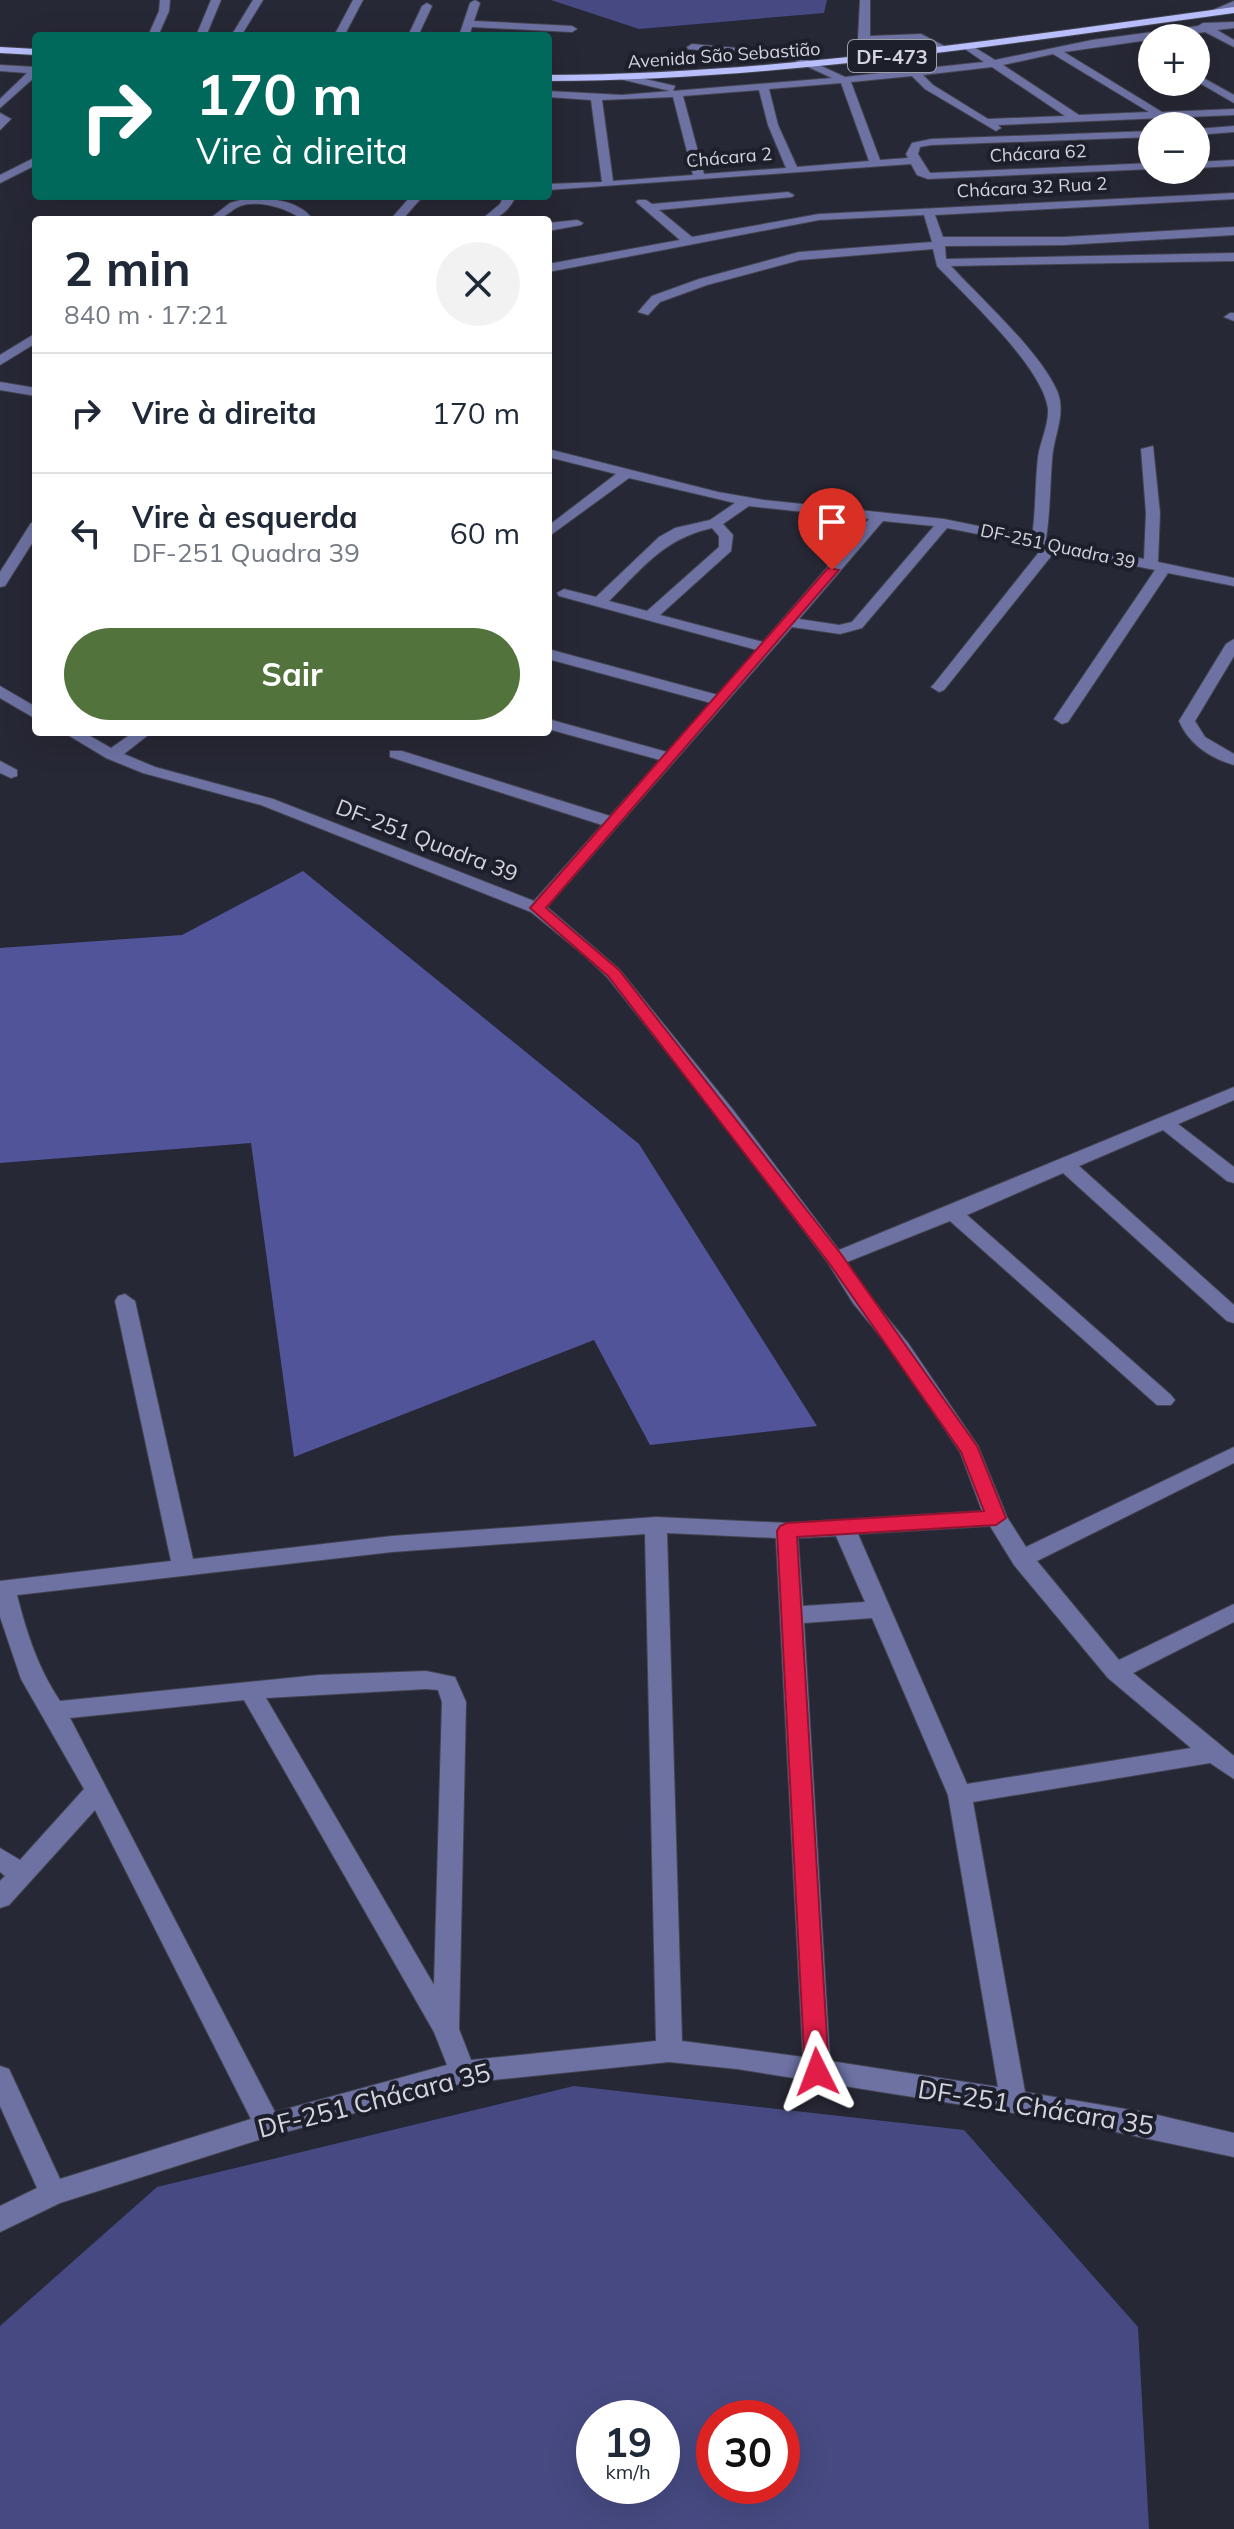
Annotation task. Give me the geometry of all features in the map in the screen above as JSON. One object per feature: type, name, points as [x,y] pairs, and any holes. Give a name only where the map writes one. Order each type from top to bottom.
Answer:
[{"type":"main road","name":"Avenida São Sebastião","points":[[552,78],[814,67],[1211,13],[1234,7]]},
{"type":"main road","points":[[0,50],[32,52]]},
{"type":"street","points":[[155,32],[164,11],[165,0]]},
{"type":"street","points":[[203,32],[216,0]]},
{"type":"street","points":[[238,32],[258,0]]},
{"type":"street","points":[[341,32],[358,0]]},
{"type":"street","points":[[865,0],[863,39],[867,59]]},
{"type":"street","points":[[465,32],[475,3]]},
{"type":"street","points":[[415,32],[427,6]]},
{"type":"street","points":[[1186,16],[1200,24]]},
{"type":"street","points":[[468,24],[572,29]]},
{"type":"street","points":[[1210,28],[1234,25]]},
{"type":"street","points":[[1210,30],[1234,44]]},
{"type":"street","points":[[1082,31],[1098,42]]},
{"type":"street","points":[[863,39],[921,37],[947,50]]},
{"type":"street","points":[[552,94],[596,97],[845,80],[991,64],[1138,37]]},
{"type":"street","points":[[1130,38],[1138,43]]},
{"type":"street","points":[[762,39],[845,80],[876,164]]},
{"type":"street","points":[[692,47],[793,56]]},
{"type":"street","points":[[969,47],[1076,118]]},
{"type":"street","points":[[1057,52],[1149,112]]},
{"type":"street","points":[[905,55],[912,72],[929,87],[998,129],[1006,140]]},
{"type":"street","points":[[0,68],[32,70]]},
{"type":"street","points":[[0,105],[32,74]]},
{"type":"street","points":[[624,77],[662,85],[677,93],[699,178]]},
{"type":"street","points":[[572,95],[590,78]]},
{"type":"street","points":[[1210,85],[1234,100]]},
{"type":"street","points":[[763,86],[773,125],[792,169]]},
{"type":"street","points":[[596,97],[608,185]]},
{"type":"street","points":[[1210,113],[1234,112]]},
{"type":"street","points":[[987,122],[1138,115]]},
{"type":"street","points":[[0,116],[6,119],[0,127]]},
{"type":"street","points":[[1210,131],[1234,129]]},
{"type":"street","points":[[913,161],[912,147],[921,143],[1138,135]]},
{"type":"street","name":"Chácara 2","points":[[552,187],[626,184],[913,161]]},
{"type":"street","name":"Chácara 62","points":[[913,161],[925,176],[1138,167]]},
{"type":"street","points":[[1210,164],[1234,163]]},
{"type":"street","points":[[0,180],[32,164]]},
{"type":"street","points":[[626,184],[648,208],[689,241]]},
{"type":"street","points":[[648,208],[788,195]]},
{"type":"street","name":"Chácara 32 Rua 2","points":[[552,267],[819,217],[1234,196]]},
{"type":"street","points":[[283,205],[290,200]]},
{"type":"street","points":[[400,216],[414,200]]},
{"type":"street","points":[[492,216],[508,200]]},
{"type":"street","points":[[220,216],[240,202],[283,205],[300,210],[304,216]]},
{"type":"street","points":[[928,210],[939,243],[941,263],[1028,357],[1051,393],[1055,413],[1045,457],[1045,544],[939,687]]},
{"type":"street","points":[[552,226],[577,223]]},
{"type":"street","points":[[644,312],[656,299],[799,256],[939,243],[1064,241],[1234,231]]},
{"type":"street","points":[[941,263],[1234,257]]},
{"type":"street","points":[[0,361],[32,340]]},
{"type":"street","points":[[0,386],[32,391]]},
{"type":"street","points":[[1062,719],[1158,567],[1148,449]]},
{"type":"street","name":"DF-251 Quadra 39","points":[[552,454],[624,475],[747,501],[944,523],[1234,582]]},
{"type":"street","points":[[552,530],[624,475]]},
{"type":"street","points":[[599,602],[664,540],[693,527],[715,523],[747,501]]},
{"type":"street","points":[[537,908],[790,622],[881,514]]},
{"type":"street","points":[[650,616],[726,548],[726,535],[715,523]]},
{"type":"street","points":[[790,622],[840,630],[857,625],[944,523]]},
{"type":"street","points":[[0,583],[32,533]]},
{"type":"street","points":[[564,593],[767,648]]},
{"type":"street","points":[[1233,766],[1199,742],[1190,732],[1187,721],[1234,644]]},
{"type":"street","points":[[552,655],[721,701]]},
{"type":"street","points":[[3,698],[32,710]]},
{"type":"street","points":[[552,725],[671,758]]},
{"type":"street","name":"DF-251 Quadra 39","points":[[78,736],[112,755],[194,785],[267,802],[537,908],[613,973],[835,1259],[970,1451],[996,1518],[1022,1559],[1116,1672],[1234,1770]]},
{"type":"street","points":[[112,755],[138,736]]},
{"type":"street","points":[[396,754],[614,823]]},
{"type":"street","points":[[835,1259],[953,1213],[1234,1093]]},
{"type":"street","points":[[1164,1122],[1234,1177]]},
{"type":"street","points":[[1066,1165],[1234,1316]]},
{"type":"street","points":[[953,1213],[1164,1400]]},
{"type":"street","points":[[125,1301],[184,1569]]},
{"type":"street","points":[[1022,1559],[1234,1454]]},
{"type":"street","points":[[268,2125],[97,1791],[33,1679],[2,1589],[392,1544],[656,1525],[787,1531],[996,1518]]},
{"type":"street","points":[[656,1525],[669,2051]]},
{"type":"street","points":[[844,1528],[960,1795],[1014,2102]]},
{"type":"street","points":[[787,1531],[817,2072]]},
{"type":"street","points":[[791,1615],[880,1609]]},
{"type":"street","points":[[1116,1672],[1234,1612]]},
{"type":"street","points":[[54,1711],[318,1684],[426,1680],[447,1683],[454,1702],[446,2029]]},
{"type":"street","points":[[250,1691],[446,2029],[463,2072]]},
{"type":"street","points":[[960,1795],[1211,1754]]},
{"type":"street","points":[[0,1898],[97,1791]]},
{"type":"street","points":[[0,1858],[20,1874]]},
{"type":"street","name":"DF-251 Chácara 35","points":[[0,2220],[53,2193],[268,2125],[463,2072],[669,2051],[737,2058],[1014,2102],[1149,2125],[1234,2145]]},
{"type":"street","points":[[0,2077],[53,2193]]},
{"type":"shaded area","points":[[551,0],[827,0],[824,13],[639,29]]},
{"type":"shaded area","points":[[303,871],[639,1144],[817,1426],[650,1445],[594,1340],[294,1457],[251,1143],[0,1163],[0,948],[182,935]]},
{"type":"shaded area","points":[[574,2086],[964,2130],[1138,2327],[1149,2529],[0,2529],[0,2326],[157,2187]]},
{"type":"route","points":[[817,2072],[787,1531],[996,1518],[970,1451],[953,1430],[933,1395],[727,1115],[613,973],[537,908],[721,701],[832,570]]}]
